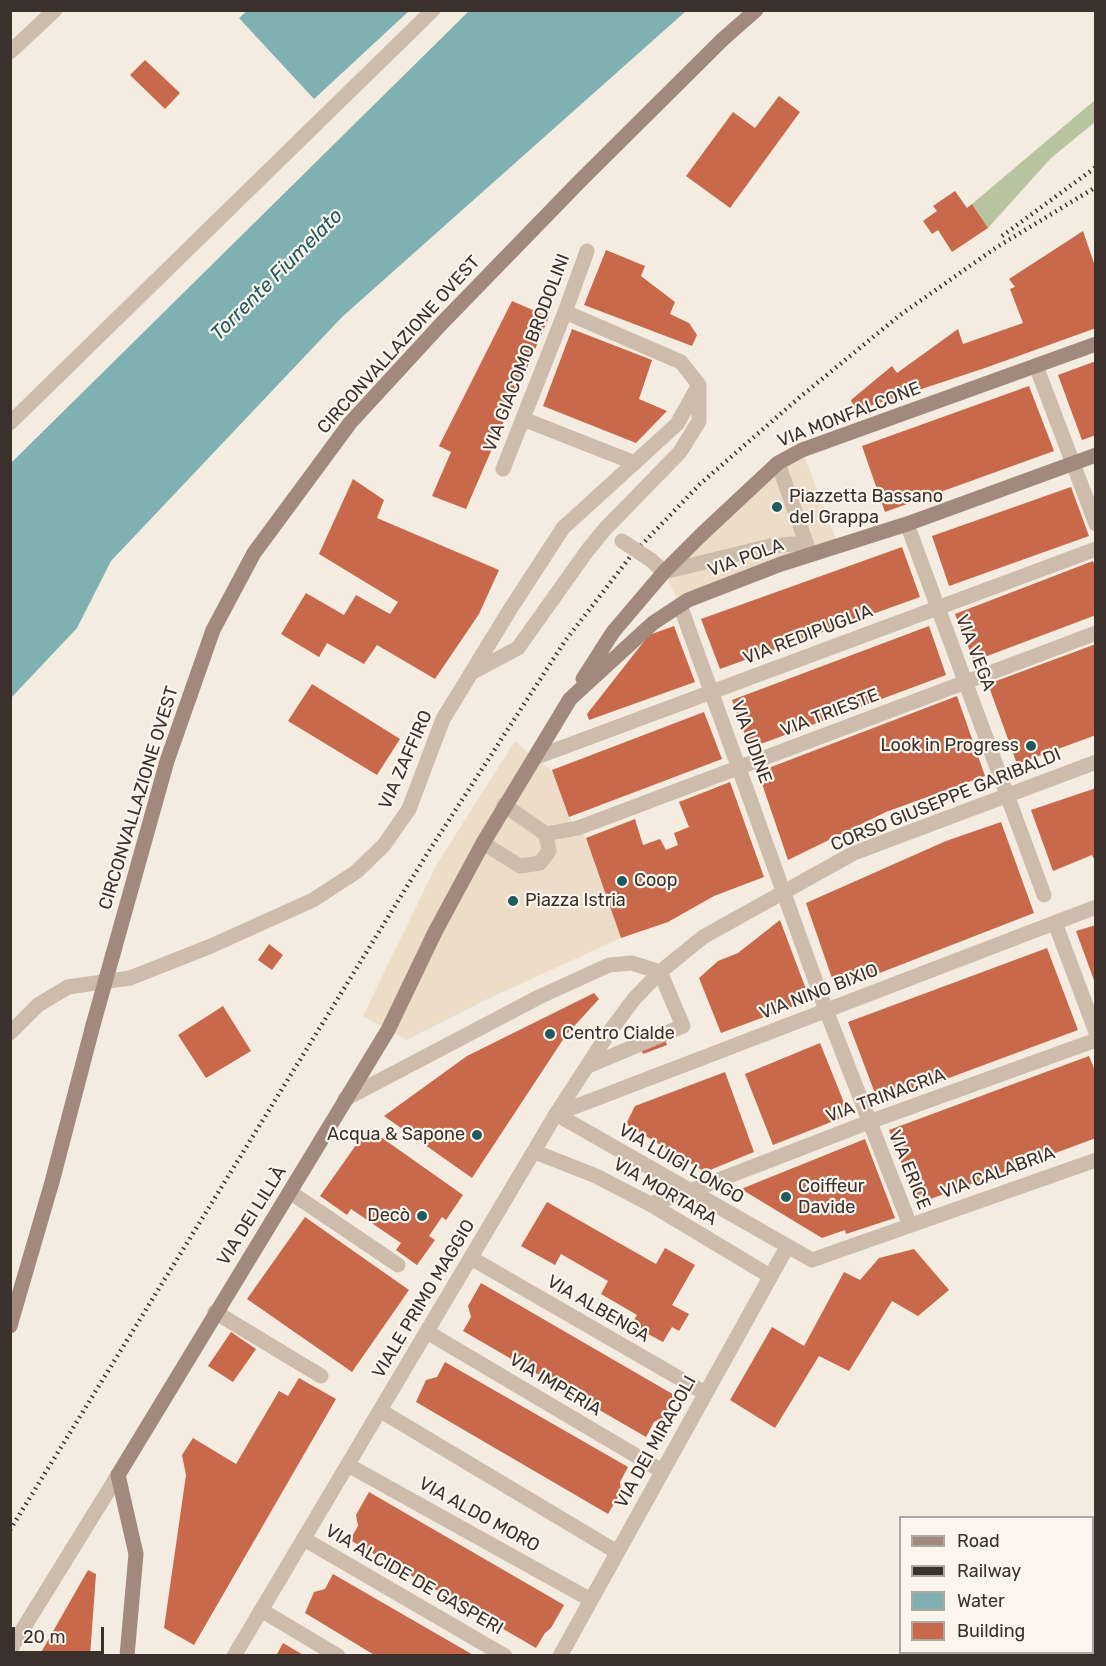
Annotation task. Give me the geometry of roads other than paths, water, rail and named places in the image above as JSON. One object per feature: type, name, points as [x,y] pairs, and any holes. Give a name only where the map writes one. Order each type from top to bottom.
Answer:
[{"type":"main road","name":"CIRCONVALLAZIONE OVEST","points":[[10,1326],[52,1182],[167,760],[213,630],[254,553],[350,423],[442,322],[580,181],[722,40],[756,10]]},
{"type":"main road","name":"VIA MONFALCONE","points":[[570,699],[614,632],[664,572],[778,464],[802,450],[1095,344]]},
{"type":"main road","name":"VIA POLA","points":[[483,843],[570,699],[653,623],[680,605],[808,549],[907,524],[1095,455]]},
{"type":"main road","name":"VIA DEI LILLÀ","points":[[118,1475],[387,1030],[435,932],[483,843]]},
{"type":"main road","points":[[118,1475],[136,1554],[127,1656]]},
{"type":"street","points":[[10,52],[55,10]]},
{"type":"street","points":[[10,423],[433,10]]},
{"type":"street","name":"VIA GIACOMO BRODOLINI","points":[[502,469],[566,312],[587,251]]},
{"type":"street","points":[[471,673],[518,648],[587,551],[605,529],[680,452],[699,421],[699,385],[681,362],[566,312]]},
{"type":"street","points":[[1036,366],[1095,524]]},
{"type":"street","name":"VIA ZAFFIRO","points":[[10,1033],[38,1005],[68,987],[130,978],[211,946],[313,900],[356,872],[384,845],[409,809],[443,720],[563,528],[677,424],[699,385]]},
{"type":"street","points":[[523,419],[635,463]]},
{"type":"street","points":[[605,529],[651,560],[664,572],[770,546],[808,549],[778,464]]},
{"type":"street","name":"VIA VEGA","points":[[907,524],[1044,895]]},
{"type":"street","name":"VIA REDIPUGLIA","points":[[534,758],[1095,549]]},
{"type":"street","name":"VIA UDINE","points":[[680,605],[784,892]]},
{"type":"street","name":"VIA TRIESTE","points":[[546,834],[578,828],[1095,633]]},
{"type":"street","name":"CORSO GIUSEPPE GARIBALDI","points":[[660,972],[703,937],[854,853],[1095,762]]},
{"type":"street","points":[[483,843],[520,866],[540,863],[549,851],[546,834],[504,805]]},
{"type":"street","name":"VIA ERICE","points":[[784,892],[826,1010],[910,1225]]},
{"type":"street","name":"VIA NINO BIXIO","points":[[556,1114],[1095,907]]},
{"type":"street","points":[[1055,923],[1095,1032]]},
{"type":"street","points":[[345,1099],[539,997],[609,965],[632,963],[660,972],[682,1026],[588,1066]]},
{"type":"street","name":"VIALE PRIMO MAGGIO","points":[[234,1656],[556,1114],[627,1008],[660,972]]},
{"type":"street","name":"VIA TRINACRIA","points":[[650,1204],[1095,1040]]},
{"type":"street","name":"VIA LUIGI LONGO","points":[[556,1114],[812,1260]]},
{"type":"street","name":"VIA MORTARA","points":[[535,1152],[596,1176],[650,1204],[770,1276]]},
{"type":"street","name":"VIA CALABRIA","points":[[812,1260],[1095,1160]]},
{"type":"street","points":[[290,1192],[398,1264]]},
{"type":"street","name":"VIA DEI MIRACOLI","points":[[560,1656],[787,1247]]},
{"type":"street","name":"VIA ALBENGA","points":[[471,1258],[705,1393]]},
{"type":"street","points":[[215,1312],[321,1376]]},
{"type":"street","name":"VIA IMPERIA","points":[[427,1332],[662,1471]]},
{"type":"street","name":"VIA ALDO MORO","points":[[381,1411],[617,1552]]},
{"type":"street","name":"VIA ALDO MORO","points":[[348,1465],[591,1600]]},
{"type":"street","name":"VIA DEI LILLÀ","points":[[10,1650],[118,1475]]},
{"type":"street","name":"VIA ALCIDE DE GASPERI","points":[[304,1539],[505,1656]]},
{"type":"street","points":[[261,1610],[338,1656]]},
{"type":"water","points":[[409,10],[314,99],[239,18],[247,11]]},
{"type":"water","name":"Torrente Fiumelato","points":[[469,11],[686,11],[342,317],[111,561],[77,628],[11,698],[11,463]]},
{"type":"railway","points":[[1002,236],[1096,167]]},
{"type":"railway","points":[[10,1530],[427,854],[565,641],[630,557],[700,484],[800,397],[900,315],[997,247],[1096,187]]},
{"type":"place","name":"Piazzetta Bassano del Grappa","points":[[777,507]]},
{"type":"place","name":"Look in Progress","points":[[1031,746]]},
{"type":"place","name":"Coop","points":[[622,881]]},
{"type":"place","name":"Piazza Istria","points":[[513,901]]},
{"type":"place","name":"Centro Cialde","points":[[550,1034]]},
{"type":"place","name":"Acqua & Sapone","points":[[477,1135]]},
{"type":"place","name":"Coiffeur Davide","points":[[786,1197]]},
{"type":"place","name":"Decò","points":[[422,1216]]}]
